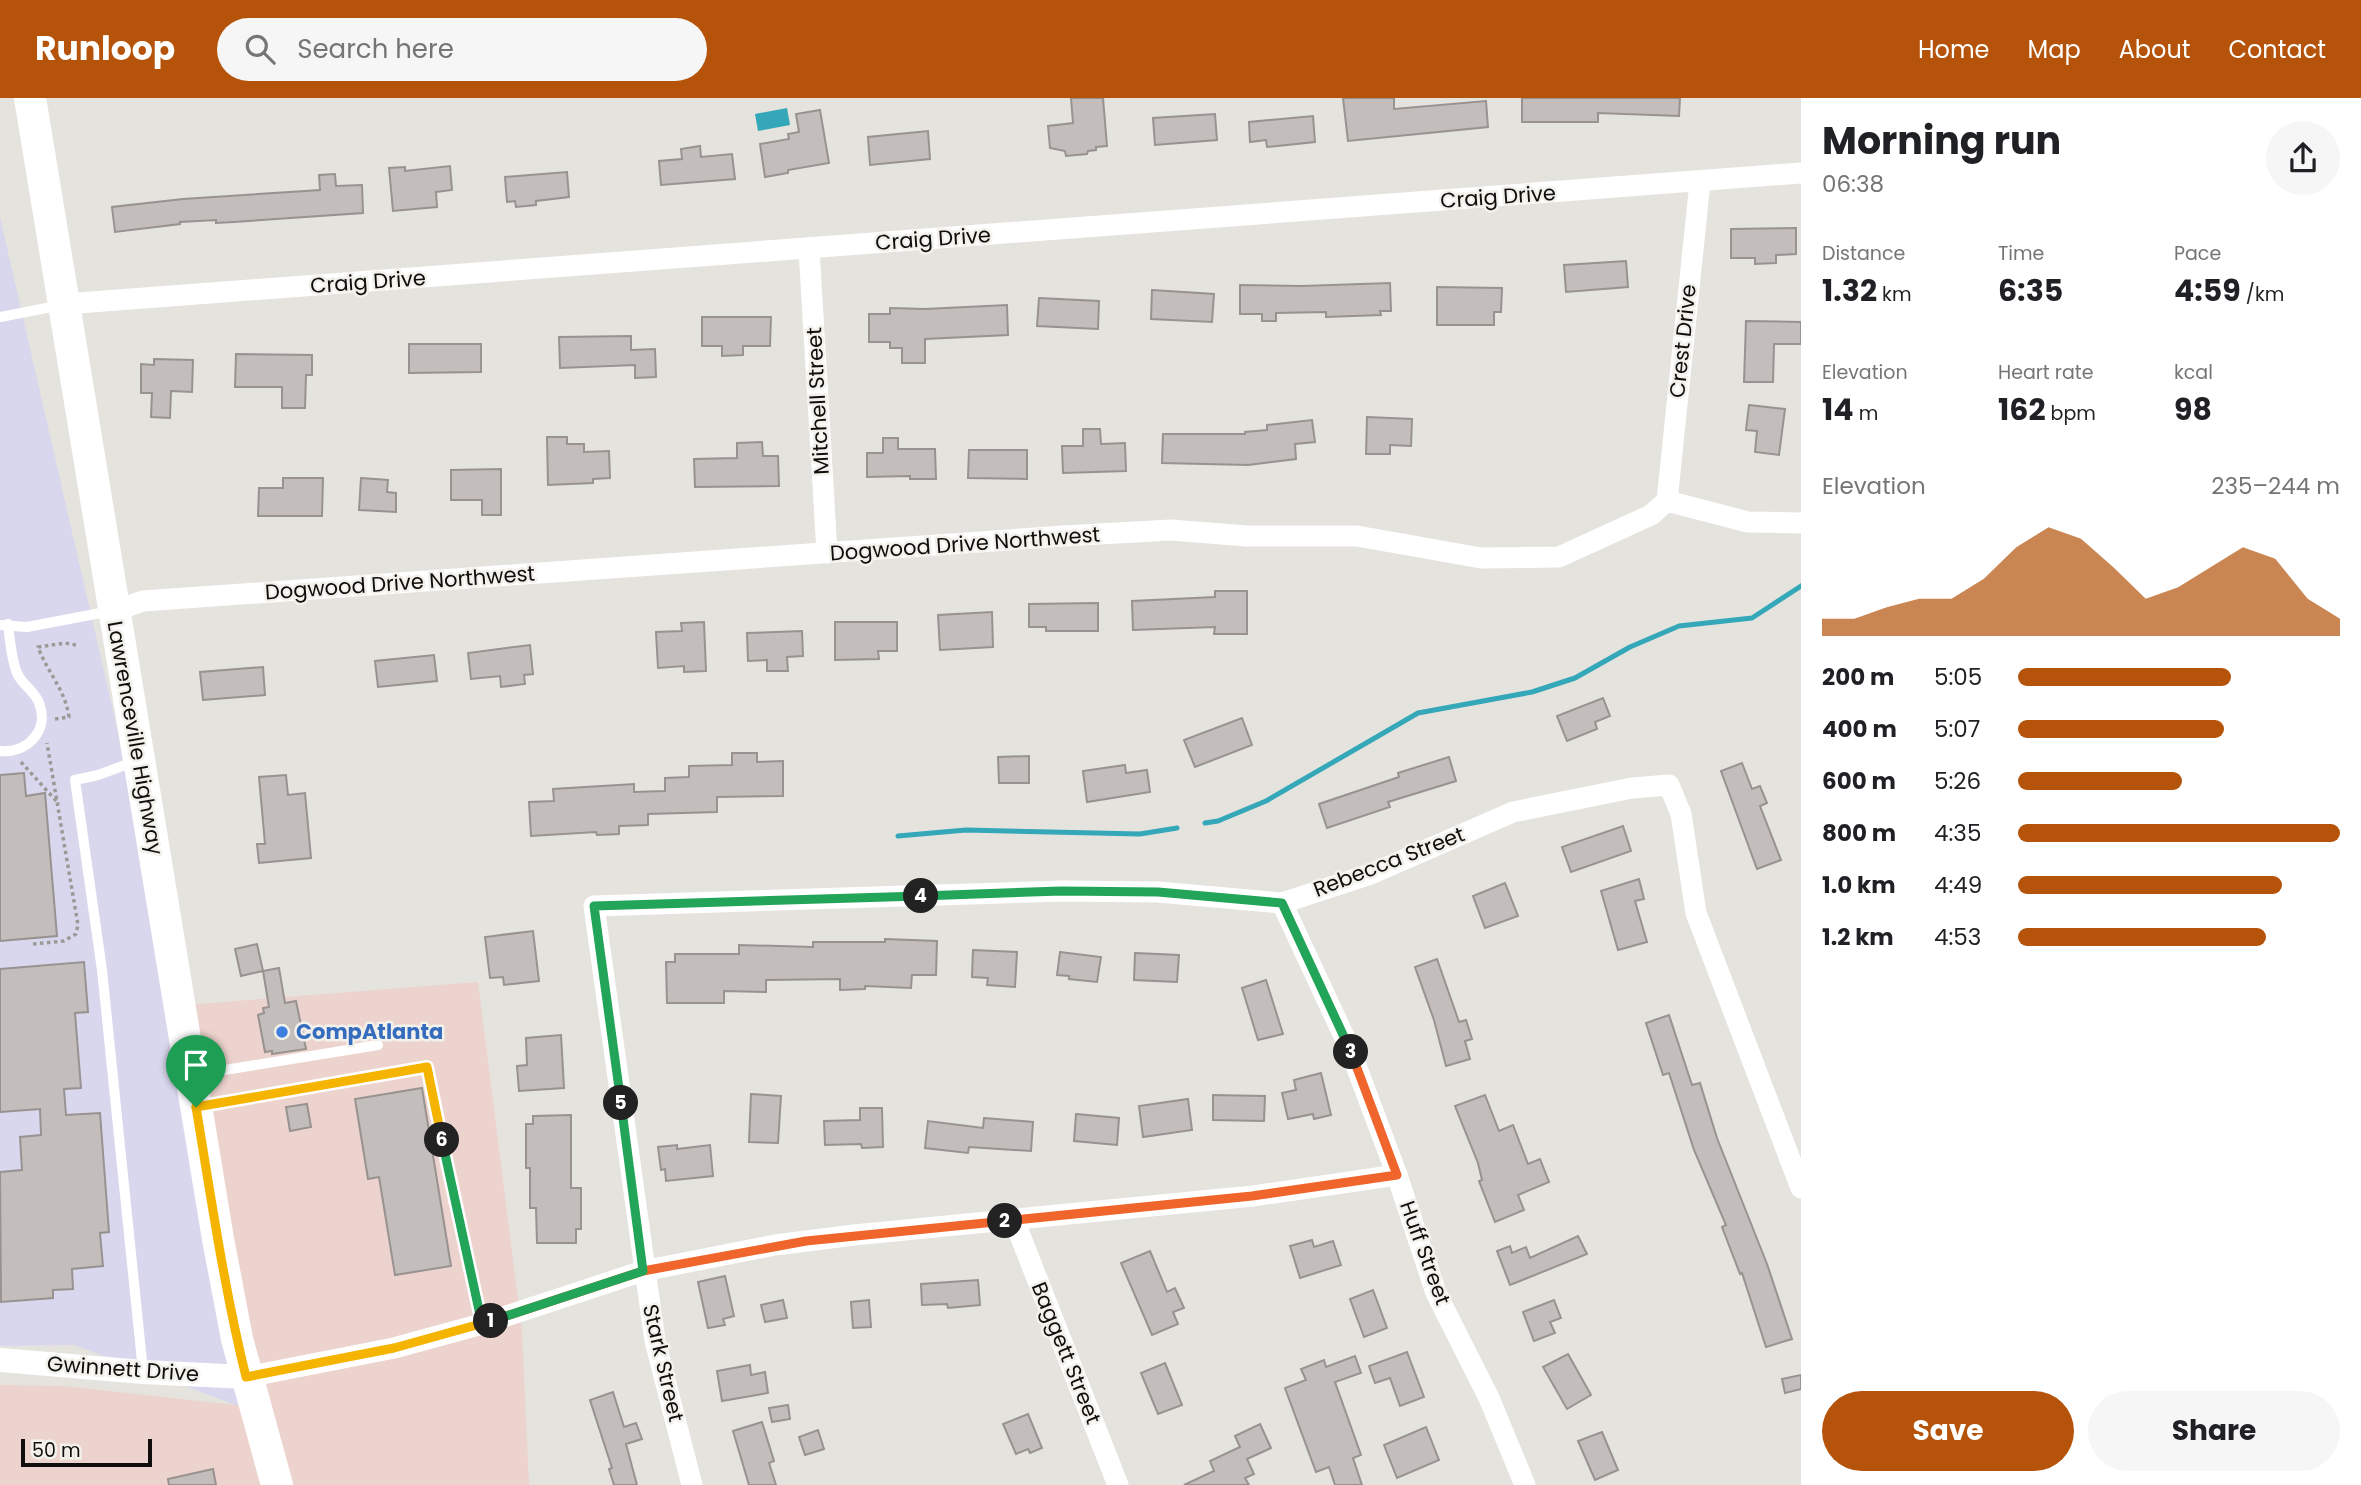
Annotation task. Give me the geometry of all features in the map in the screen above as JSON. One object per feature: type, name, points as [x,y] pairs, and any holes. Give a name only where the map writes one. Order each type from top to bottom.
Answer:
[{"type":"main road","name":"Lawrenceville Highway","points":[[30,98],[225,1276],[246,1377],[277,1485]]},
{"type":"street","name":"Craig Drive","points":[[65,304],[1801,173]]},
{"type":"street","name":"Crest Drive","points":[[1667,501],[1700,181]]},
{"type":"street","name":"Mitchell Street","points":[[809,248],[827,553]]},
{"type":"street","points":[[1667,501],[1748,522],[1801,523]]},
{"type":"street","name":"Dogwood Drive Northwest","points":[[114,611],[143,601],[1171,530],[1247,536],[1357,536],[1481,558],[1559,557],[1651,515],[1667,501]]},
{"type":"street","name":"Rebecca Street","points":[[594,906],[1061,891],[1158,892],[1282,903],[1371,874],[1513,812],[1632,788],[1669,785],[1681,814],[1696,913],[1801,1188]]},
{"type":"street","name":"Huff Street","points":[[1282,903],[1349,1047],[1397,1175],[1436,1293],[1489,1398],[1525,1485]]},
{"type":"street","name":"Stark Street","points":[[594,906],[654,1341],[692,1485]]},
{"type":"street","points":[[246,1377],[394,1348],[482,1324],[643,1271],[785,1244],[1264,1194],[1397,1175]]},
{"type":"street","name":"Baggett Street","points":[[1014,1220],[1118,1485]]},
{"type":"street","name":"Gwinnett Drive","points":[[0,1360],[143,1372],[246,1377]]},
{"type":"lane","points":[[0,317],[65,304]]},
{"type":"lane","points":[[0,751],[23,749],[32,742],[41,720],[39,701],[20,680],[15,670],[4,624],[27,627],[114,611]]},
{"type":"lane","points":[[139,760],[75,780],[104,984],[143,1372]]},
{"type":"lane","points":[[191,1076],[378,1045]]},
{"type":"lane","points":[[196,1107],[427,1067],[482,1324]]},
{"type":"path","points":[[33,944],[64,941],[76,934],[78,925],[47,743]]},
{"type":"path","points":[[20,761],[59,804]]},
{"type":"shaded area","points":[[0,217],[116,724],[253,1409],[74,1345],[0,1346]]},
{"type":"shaded area","points":[[478,982],[522,1331],[529,1485],[0,1485],[0,1385],[65,1386],[252,1409],[172,1006]]},
{"type":"water","points":[[787,108],[790,125],[758,131],[755,114]]},
{"type":"building","points":[[1071,98],[1103,98],[1107,146],[1096,147],[1096,150],[1088,151],[1087,154],[1066,156],[1065,151],[1050,148],[1048,126],[1073,123]]},
{"type":"building","points":[[1343,98],[1394,98],[1394,109],[1486,101],[1488,127],[1348,141]]},
{"type":"building","points":[[1522,98],[1680,98],[1679,116],[1598,113],[1598,122],[1522,122]]},
{"type":"building","points":[[820,110],[829,163],[765,177],[760,144],[789,139],[788,134],[799,132],[796,114]]},
{"type":"building","points":[[1215,114],[1217,140],[1155,145],[1153,118]]},
{"type":"building","points":[[1313,116],[1315,142],[1267,147],[1266,140],[1250,142],[1249,122]]},
{"type":"building","points":[[928,131],[930,159],[870,165],[868,137]]},
{"type":"building","points":[[700,146],[701,157],[732,154],[735,179],[661,185],[659,161],[682,159],[681,149]]},
{"type":"building","points":[[450,166],[452,190],[436,192],[437,207],[393,211],[389,168],[405,167],[405,171]]},
{"type":"building","points":[[567,172],[569,197],[536,201],[536,205],[516,207],[515,201],[507,202],[505,177]]},
{"type":"building","points":[[335,174],[336,186],[362,185],[363,213],[216,223],[216,220],[180,222],[115,232],[112,207],[183,199],[320,190],[319,175]]},
{"type":"building","points":[[1796,228],[1796,254],[1776,255],[1776,263],[1755,264],[1755,258],[1731,258],[1731,229]]},
{"type":"building","points":[[1626,261],[1628,287],[1566,292],[1564,265]]},
{"type":"building","points":[[1390,283],[1391,311],[1380,311],[1381,315],[1326,317],[1326,312],[1276,313],[1276,321],[1262,321],[1262,314],[1240,314],[1240,285]]},
{"type":"building","points":[[1437,287],[1502,288],[1501,312],[1494,312],[1494,325],[1437,325]]},
{"type":"building","points":[[1152,290],[1214,294],[1212,322],[1151,319]]},
{"type":"building","points":[[1039,298],[1099,301],[1098,329],[1037,326]]},
{"type":"building","points":[[1007,305],[1008,335],[925,339],[925,363],[902,363],[902,348],[890,348],[890,342],[869,342],[869,314],[890,314],[890,308]]},
{"type":"building","points":[[702,317],[771,317],[770,346],[743,346],[743,355],[722,356],[722,346],[702,346]]},
{"type":"building","points":[[1746,321],[1801,322],[1801,344],[1774,344],[1773,382],[1744,382]]},
{"type":"building","points":[[631,336],[631,350],[655,349],[656,377],[635,378],[635,365],[560,368],[559,337]]},
{"type":"building","points":[[409,344],[481,344],[481,372],[409,373]]},
{"type":"building","points":[[236,354],[312,355],[312,375],[306,375],[305,408],[282,408],[282,387],[235,387]]},
{"type":"building","points":[[154,359],[193,360],[192,392],[171,391],[170,418],[151,417],[152,393],[141,393],[141,364],[154,365]]},
{"type":"building","points":[[1749,405],[1785,409],[1779,455],[1755,452],[1757,431],[1746,430]]},
{"type":"building","points":[[1367,417],[1412,419],[1411,446],[1390,445],[1390,454],[1366,454]]},
{"type":"building","points":[[1312,420],[1315,442],[1295,444],[1296,459],[1248,465],[1162,463],[1163,434],[1245,434],[1267,430],[1267,425]]},
{"type":"building","points":[[1083,429],[1100,429],[1101,444],[1125,443],[1126,471],[1063,473],[1062,446],[1083,446]]},
{"type":"building","points":[[547,437],[567,437],[567,444],[584,444],[584,452],[609,451],[610,478],[593,479],[593,483],[548,485]]},
{"type":"building","points":[[883,438],[898,438],[898,449],[935,449],[936,479],[910,479],[910,476],[867,477],[867,453],[883,453]]},
{"type":"building","points":[[762,442],[763,456],[778,456],[779,486],[695,487],[694,459],[737,458],[737,443]]},
{"type":"building","points":[[969,450],[1027,450],[1027,479],[968,478]]},
{"type":"building","points":[[501,469],[501,515],[482,515],[482,500],[451,500],[451,470]]},
{"type":"building","points":[[283,478],[323,478],[322,516],[258,516],[259,488],[283,488]]},
{"type":"building","points":[[361,478],[388,480],[387,492],[396,493],[396,512],[359,510]]},
{"type":"building","points":[[1215,591],[1247,591],[1247,634],[1214,634],[1215,627],[1133,630],[1132,601],[1215,597]]},
{"type":"building","points":[[1098,603],[1098,631],[1046,631],[1046,627],[1029,627],[1029,604]]},
{"type":"building","points":[[992,612],[993,647],[940,650],[938,615]]},
{"type":"building","points":[[704,622],[706,671],[684,672],[684,666],[658,668],[656,632],[682,631],[681,623]]},
{"type":"building","points":[[835,622],[897,622],[897,651],[878,651],[879,659],[835,660]]},
{"type":"building","points":[[802,631],[803,656],[787,657],[788,671],[767,671],[767,660],[748,661],[747,633]]},
{"type":"building","points":[[530,645],[533,674],[524,675],[525,684],[501,687],[500,676],[471,679],[468,653]]},
{"type":"building","points":[[434,655],[437,681],[378,687],[375,661]]},
{"type":"building","points":[[263,667],[265,695],[203,700],[200,672]]},
{"type":"building","points":[[1603,698],[1610,716],[1595,722],[1597,729],[1567,741],[1557,716]]},
{"type":"building","points":[[1242,718],[1252,745],[1195,767],[1184,740]]},
{"type":"building","points":[[732,753],[757,753],[757,762],[783,761],[783,796],[717,797],[717,812],[648,814],[648,825],[619,826],[619,834],[597,835],[596,832],[531,836],[529,802],[554,801],[553,789],[634,784],[634,792],[665,791],[665,778],[689,777],[689,766],[732,765]]},
{"type":"building","points":[[1029,756],[1029,783],[999,783],[998,757]]},
{"type":"building","points":[[1449,757],[1456,781],[1388,802],[1390,807],[1327,828],[1319,804],[1399,777],[1398,773]]},
{"type":"building","points":[[1742,763],[1752,789],[1760,786],[1767,803],[1760,806],[1781,860],[1757,869],[1721,771]]},
{"type":"building","points":[[1125,765],[1126,773],[1147,770],[1150,792],[1087,802],[1083,771]]},
{"type":"building","points":[[24,773],[26,796],[45,793],[57,936],[0,941],[0,775]]},
{"type":"building","points":[[286,775],[288,795],[305,793],[311,858],[259,863],[257,844],[265,844],[259,777]]},
{"type":"building","points":[[1623,826],[1631,851],[1571,872],[1562,847]]},
{"type":"building","points":[[1639,879],[1644,899],[1635,901],[1647,942],[1618,950],[1601,891]]},
{"type":"building","points":[[1505,883],[1518,916],[1485,928],[1473,896]]},
{"type":"building","points":[[533,931],[539,981],[504,985],[503,977],[490,978],[485,937]]},
{"type":"building","points":[[885,939],[937,941],[936,975],[912,975],[911,988],[865,986],[865,989],[840,990],[840,979],[766,980],[766,992],[724,991],[724,1003],[667,1003],[666,962],[675,962],[675,954],[739,954],[739,945],[813,947],[813,942],[885,942]]},
{"type":"building","points":[[257,944],[263,971],[241,976],[235,949]]},
{"type":"building","points":[[973,950],[1017,952],[1015,987],[987,985],[988,978],[972,977]]},
{"type":"building","points":[[1060,952],[1101,957],[1097,982],[1057,975]]},
{"type":"building","points":[[1135,953],[1179,955],[1177,982],[1134,980]]},
{"type":"building","points":[[1437,959],[1459,1022],[1466,1020],[1472,1039],[1465,1041],[1470,1059],[1446,1066],[1434,1020],[1415,967]]},
{"type":"building","points":[[84,962],[88,1012],[75,1013],[81,1088],[64,1089],[66,1115],[100,1113],[109,1232],[100,1233],[103,1266],[72,1269],[73,1289],[53,1290],[53,1298],[1,1302],[0,1172],[22,1170],[20,1137],[41,1135],[40,1109],[0,1112],[0,969]]},
{"type":"building","name":"CompAtlanta","points":[[279,968],[285,1003],[296,1001],[306,1049],[272,1054],[272,1051],[265,1052],[258,1015],[264,1013],[263,1008],[269,1007],[263,971]]},
{"type":"building","points":[[1266,980],[1283,1034],[1258,1040],[1242,988]]},
{"type":"building","points":[[1669,1015],[1692,1085],[1700,1083],[1717,1138],[1767,1264],[1792,1339],[1766,1347],[1742,1273],[1740,1274],[1722,1227],[1726,1225],[1694,1150],[1669,1073],[1663,1075],[1646,1023]]},
{"type":"building","points":[[561,1035],[564,1088],[519,1091],[517,1066],[527,1065],[526,1038]]},
{"type":"building","points":[[1321,1073],[1331,1115],[1314,1119],[1313,1114],[1288,1119],[1282,1093],[1296,1090],[1294,1080]]},
{"type":"building","points":[[422,1088],[451,1266],[395,1275],[379,1177],[368,1179],[355,1099]]},
{"type":"building","points":[[751,1094],[781,1096],[778,1143],[749,1142]]},
{"type":"building","points":[[1213,1095],[1265,1096],[1264,1121],[1213,1120]]},
{"type":"building","points":[[1485,1095],[1499,1131],[1513,1125],[1528,1164],[1540,1159],[1549,1182],[1518,1195],[1524,1210],[1495,1222],[1479,1181],[1482,1180],[1478,1163],[1455,1106]]},
{"type":"building","points":[[1188,1099],[1192,1130],[1143,1137],[1139,1106]]},
{"type":"building","points":[[307,1104],[311,1127],[290,1131],[286,1107]]},
{"type":"building","points":[[860,1108],[882,1108],[883,1147],[862,1148],[861,1144],[825,1145],[824,1121],[860,1120]]},
{"type":"building","points":[[1076,1114],[1119,1118],[1117,1145],[1074,1141]]},
{"type":"building","points":[[571,1115],[571,1188],[581,1188],[581,1229],[576,1229],[576,1243],[537,1243],[536,1208],[530,1208],[530,1168],[526,1168],[526,1124],[533,1124],[533,1116]]},
{"type":"building","points":[[984,1118],[1033,1122],[1031,1151],[969,1147],[968,1153],[925,1148],[928,1121],[983,1128]]},
{"type":"building","points":[[677,1145],[677,1149],[710,1145],[713,1176],[666,1181],[665,1169],[661,1170],[658,1147]]},
{"type":"building","points":[[1578,1236],[1587,1254],[1510,1285],[1497,1251],[1510,1246],[1512,1253],[1526,1247],[1530,1258]]},
{"type":"building","points":[[1312,1240],[1314,1247],[1333,1241],[1341,1265],[1300,1278],[1290,1246]]},
{"type":"building","points":[[1150,1251],[1167,1292],[1175,1288],[1184,1308],[1173,1312],[1178,1324],[1152,1335],[1121,1263]]},
{"type":"building","points":[[725,1276],[734,1316],[723,1319],[725,1325],[708,1328],[698,1282]]},
{"type":"building","points":[[978,1280],[980,1305],[948,1308],[947,1304],[922,1305],[921,1284]]},
{"type":"building","points":[[1373,1290],[1387,1328],[1364,1337],[1350,1299]]},
{"type":"building","points":[[783,1300],[787,1318],[765,1322],[761,1305]]},
{"type":"building","points":[[869,1300],[871,1327],[853,1328],[851,1302]]},
{"type":"building","points":[[1554,1300],[1561,1318],[1550,1322],[1555,1333],[1534,1341],[1523,1312]]},
{"type":"building","points":[[1407,1352],[1424,1397],[1400,1406],[1390,1378],[1375,1383],[1369,1366]]},
{"type":"building","points":[[1568,1354],[1591,1395],[1567,1409],[1543,1367]]},
{"type":"building","points":[[1355,1356],[1361,1373],[1335,1382],[1361,1455],[1353,1458],[1362,1485],[1335,1485],[1329,1467],[1316,1472],[1285,1388],[1306,1380],[1301,1369],[1324,1360],[1326,1367]]},
{"type":"building","points":[[1165,1363],[1182,1405],[1158,1414],[1141,1373]]},
{"type":"building","points":[[750,1365],[751,1375],[765,1372],[768,1393],[722,1401],[717,1371]]},
{"type":"building","points":[[1801,1375],[1801,1389],[1785,1393],[1782,1379]]},
{"type":"building","points":[[613,1392],[624,1427],[636,1423],[642,1439],[626,1444],[637,1485],[614,1485],[609,1469],[612,1468],[590,1400]]},
{"type":"building","points":[[788,1405],[790,1419],[772,1422],[769,1408]]},
{"type":"building","points":[[1028,1414],[1042,1448],[1030,1453],[1028,1449],[1016,1454],[1003,1424]]},
{"type":"building","points":[[762,1422],[774,1461],[769,1463],[776,1485],[749,1485],[733,1431]]},
{"type":"building","points":[[1260,1424],[1271,1448],[1247,1459],[1254,1474],[1245,1478],[1249,1485],[1184,1485],[1214,1471],[1210,1461],[1240,1447],[1235,1436]]},
{"type":"building","points":[[1426,1427],[1439,1460],[1397,1478],[1384,1445]]},
{"type":"building","points":[[818,1430],[824,1449],[805,1455],[799,1437]]},
{"type":"building","points":[[1602,1432],[1618,1470],[1595,1480],[1578,1441]]},
{"type":"building","points":[[213,1469],[216,1485],[169,1485],[168,1479]]},
{"type":"waterway","points":[[1205,823],[1218,821],[1266,801],[1418,713],[1532,692],[1575,678],[1630,647],[1679,626],[1752,618],[1801,586]]},
{"type":"waterway","points":[[898,836],[966,830],[1140,834],[1177,828]]},
{"type":"place","name":"CompAtlanta","points":[[282,1032]]},
{"type":"route","points":[[196,1107],[218,1239],[246,1377],[394,1348],[482,1324],[643,1271],[775,1245],[1252,1196],[1397,1175],[1349,1047],[1282,903],[1158,892],[1061,891],[594,906],[643,1271],[563,1297],[482,1324],[427,1067],[196,1107]]}]
